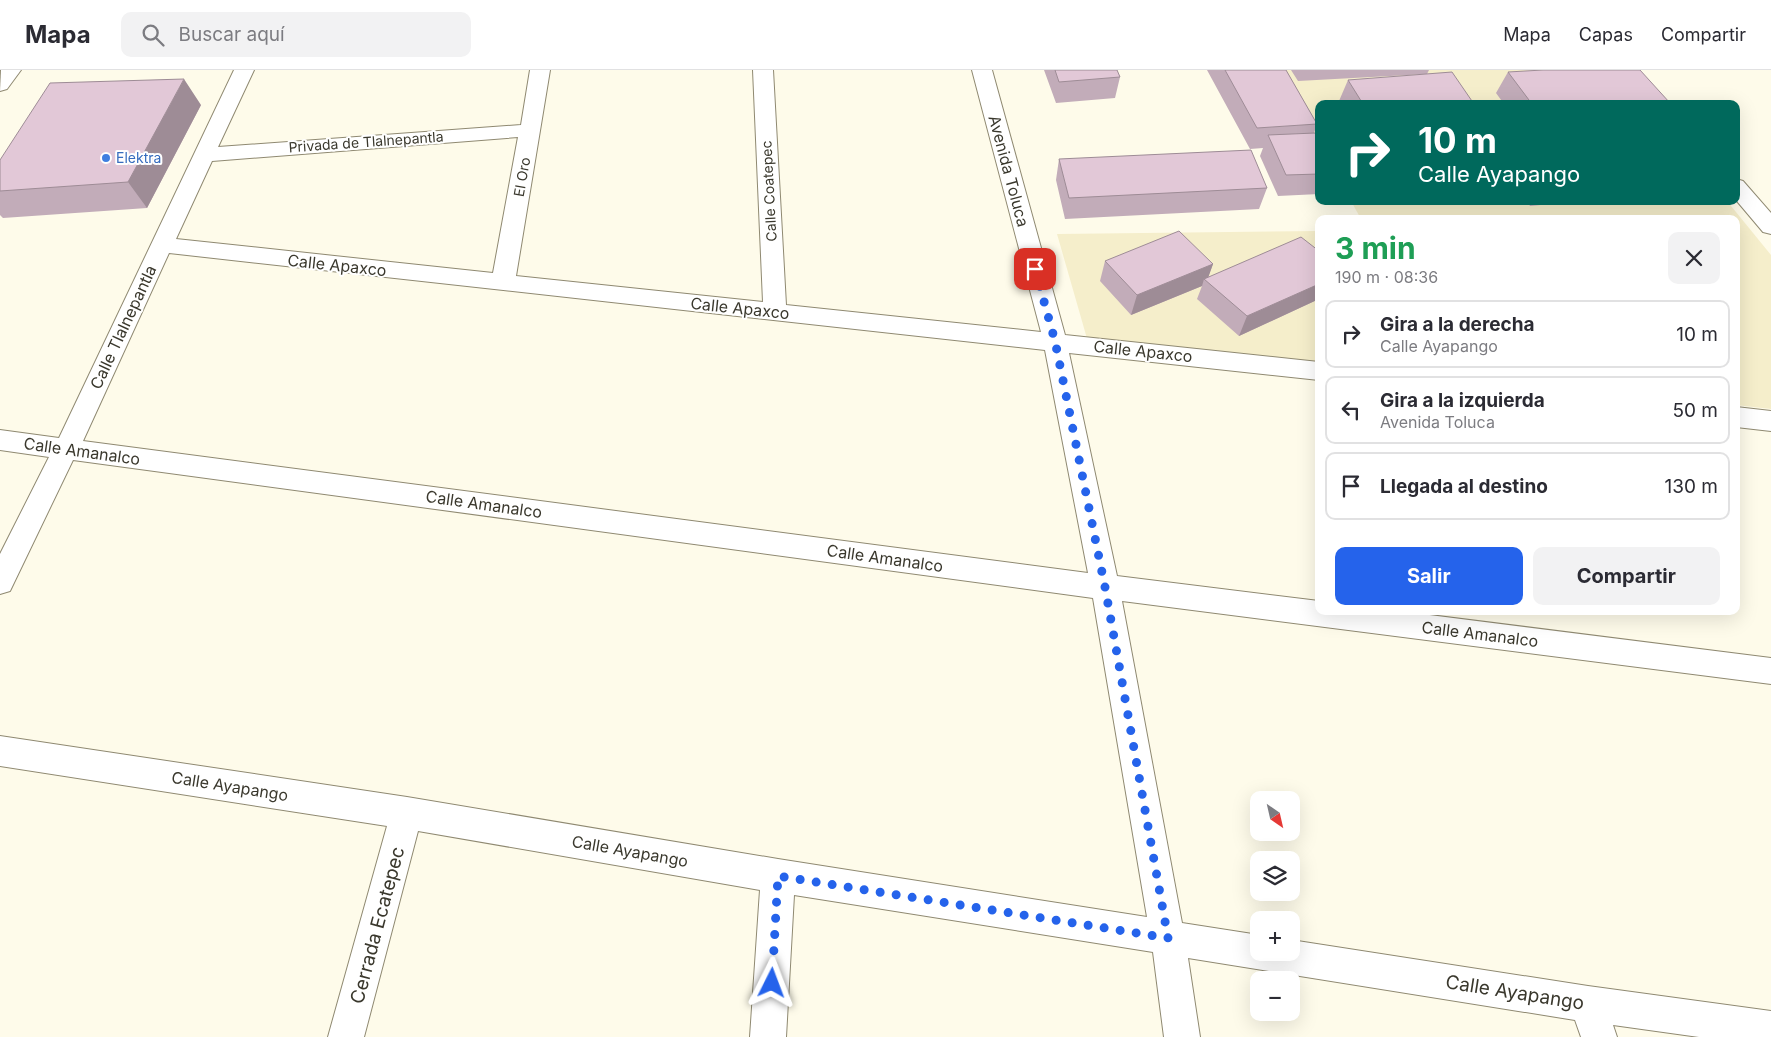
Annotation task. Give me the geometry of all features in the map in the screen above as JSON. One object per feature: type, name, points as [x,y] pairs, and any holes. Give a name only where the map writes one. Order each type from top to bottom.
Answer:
[{"type":"street","points":[[0,85],[11,70]]},
{"type":"street","name":"Calle Tlalnepantla","points":[[0,582],[66,449],[244,70]]},
{"type":"street","name":"El Oro","points":[[503,283],[540,70]]},
{"type":"street","name":"Calle Coatepec","points":[[763,70],[775,312]]},
{"type":"street","name":"Avenida Toluca","points":[[982,70],[1055,341],[1105,587],[1168,938],[1182,1037]]},
{"type":"street","name":"Privada de Tlalnepantla","points":[[203,155],[530,130]]},
{"type":"street","points":[[1740,191],[1771,227]]},
{"type":"street","name":"Calle Apaxco","points":[[162,245],[1315,371]]},
{"type":"street","points":[[1740,417],[1771,421]]},
{"type":"street","name":"Calle Amanalco","points":[[0,440],[1315,613]]},
{"type":"street","name":"Calle Amanalco","points":[[1327,615],[1771,671]]},
{"type":"street","name":"Calle Ayapango","points":[[0,750],[408,813],[778,876],[1250,951]]},
{"type":"street","name":"Cerrada Ecatepec","points":[[346,1037],[408,813]]},
{"type":"street","points":[[768,1037],[778,876]]},
{"type":"street","name":"Calle Ayapango","points":[[1300,958],[1588,1004],[1771,1029]]},
{"type":"street","points":[[1588,1004],[1599,1037]]},
{"type":"shaded area","points":[[1276,70],[1620,70],[1645,100],[1315,100],[1315,138]]},
{"type":"shaded area","points":[[1353,205],[1730,205],[1738,215],[1359,215]]},
{"type":"shaded area","points":[[1740,217],[1771,255],[1771,409],[1740,405]]},
{"type":"shaded area","points":[[1315,231],[1315,364],[1088,342],[1057,234]]},
{"type":"building","points":[[1055,70],[1117,70],[1120,77],[1059,82]]},
{"type":"building","points":[[1225,70],[1286,70],[1315,121],[1315,124],[1257,128]]},
{"type":"building","points":[[1640,70],[1667,100],[1529,100],[1508,72]]},
{"type":"building","points":[[1452,72],[1471,100],[1360,100],[1348,80]]},
{"type":"building","points":[[184,79],[128,182],[0,191],[0,160],[50,83]]},
{"type":"building","points":[[1315,133],[1315,174],[1286,175],[1268,135]]},
{"type":"building","points":[[1251,150],[1267,188],[1069,198],[1059,159]]},
{"type":"building","points":[[1179,231],[1213,264],[1137,295],[1105,261]]},
{"type":"building","points":[[1301,237],[1315,248],[1315,286],[1247,316],[1204,279]]},
{"type":"place","name":"Elektra","points":[[106,158]]},
{"type":"route","points":[[772,983],[778,876],[1168,938],[1105,587],[1055,341],[1035,269]]}]
